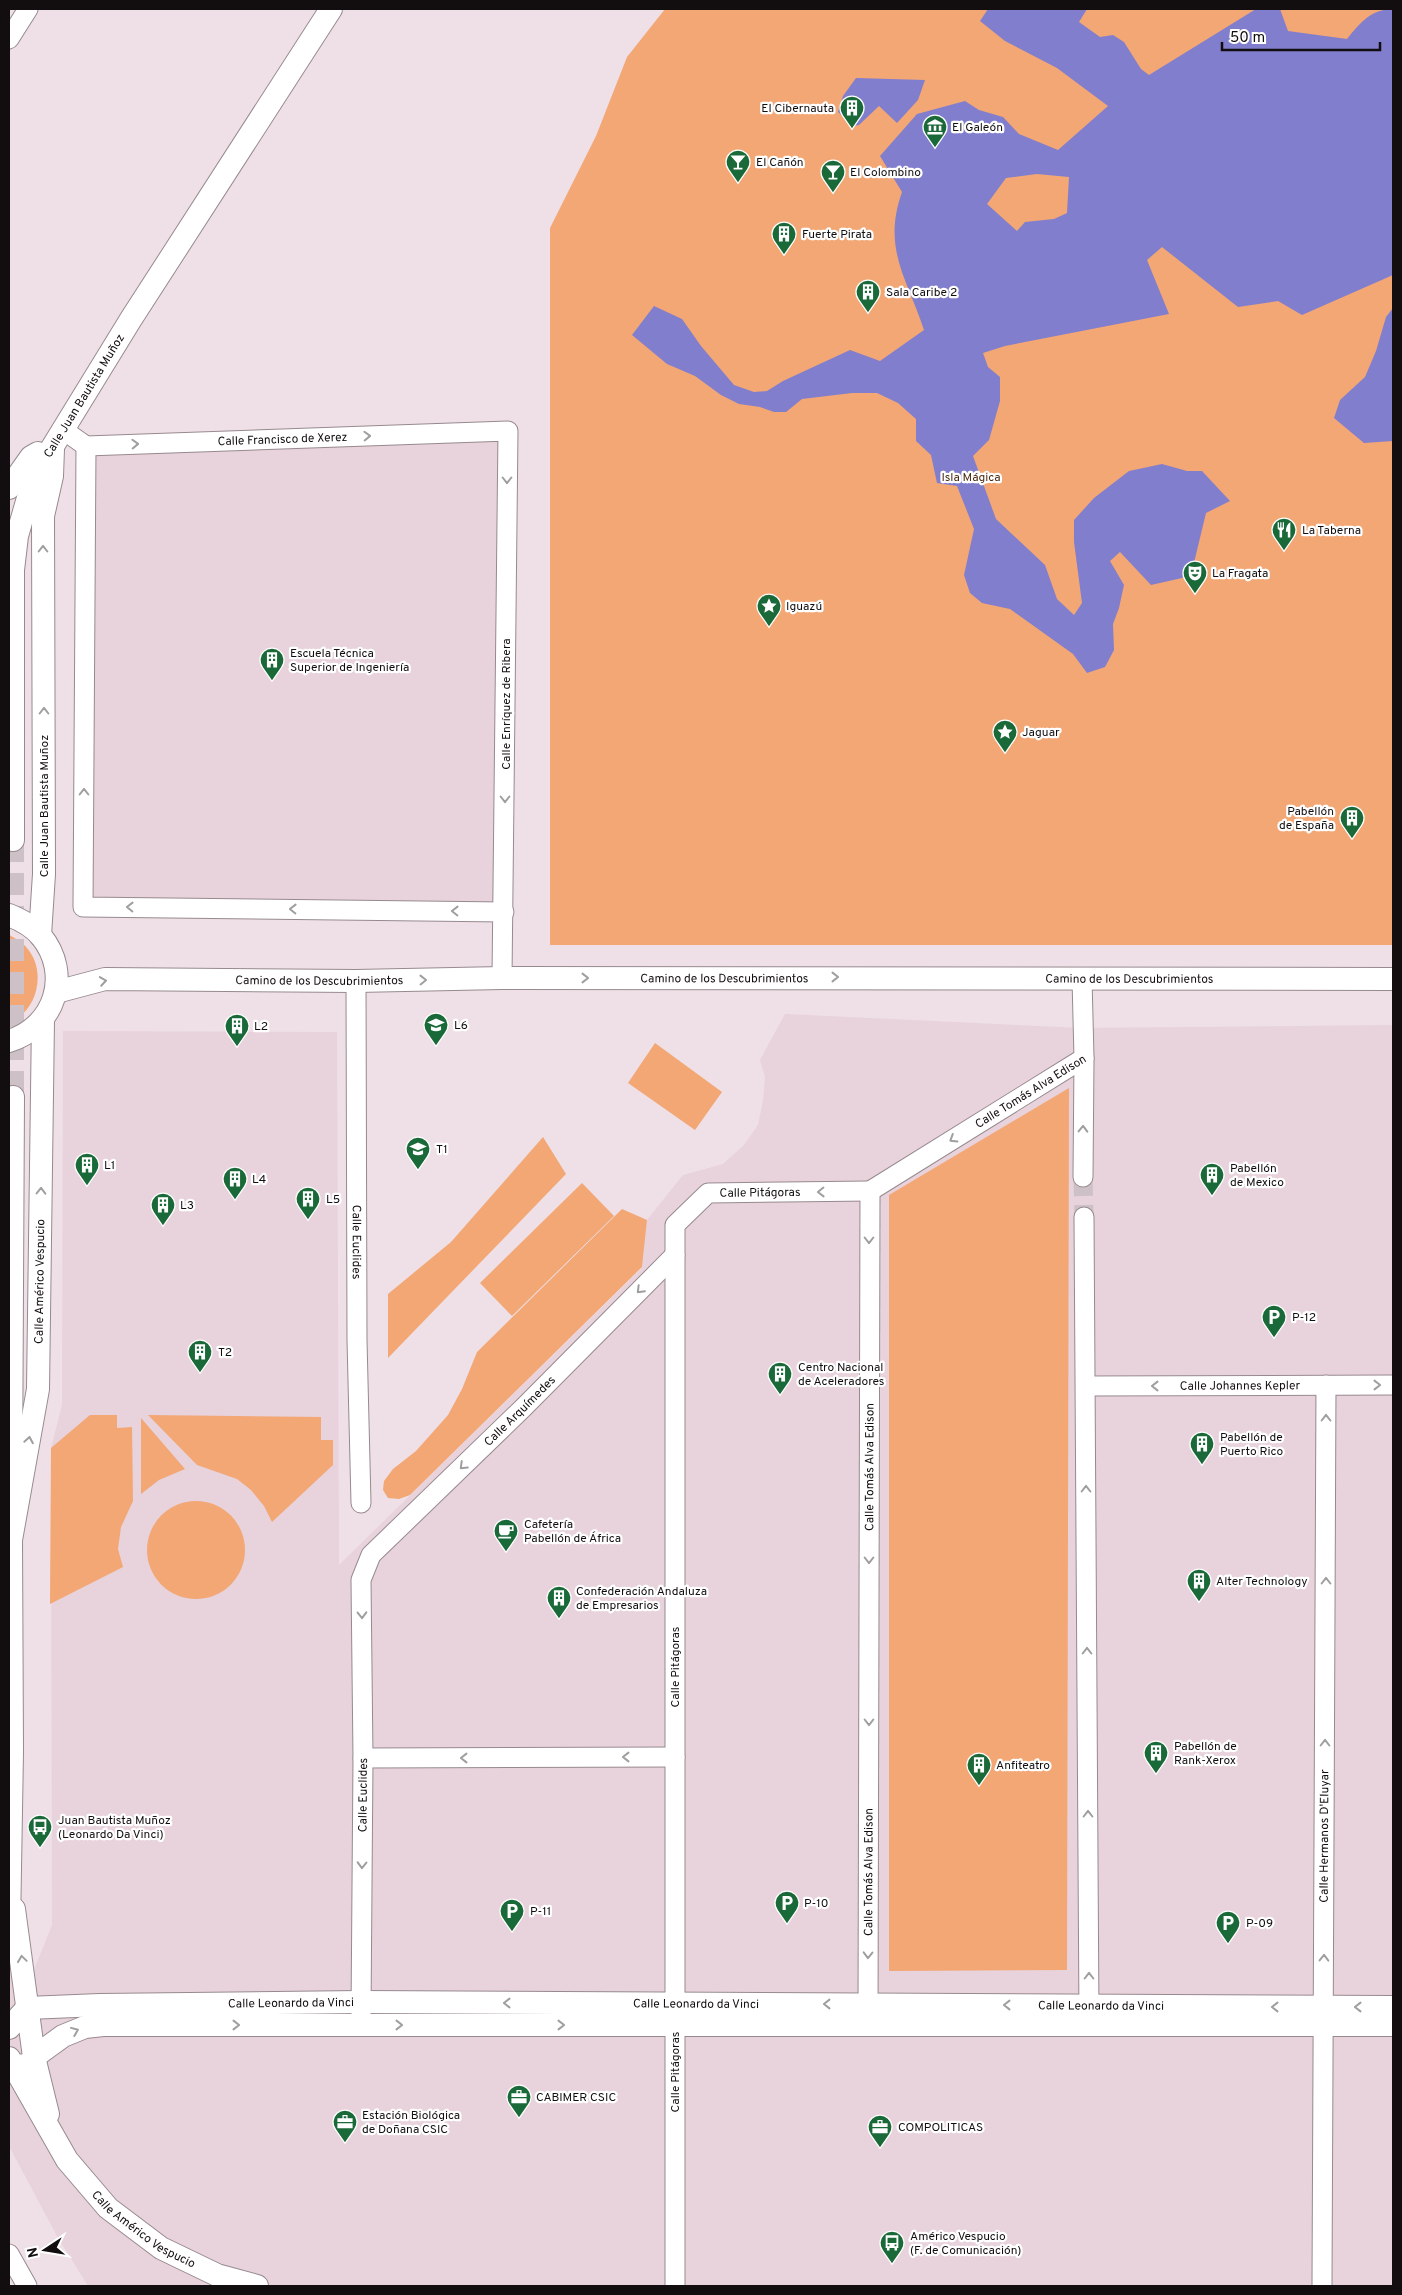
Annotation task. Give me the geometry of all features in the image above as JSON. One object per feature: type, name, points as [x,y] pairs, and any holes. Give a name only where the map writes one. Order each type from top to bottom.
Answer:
[{"type":"street","points":[[9,39],[28,9]]},
{"type":"street","name":"Calle Juan Bautista Muñoz","points":[[40,935],[44,874],[43,516],[52,476],[57,437],[331,9]]},
{"type":"street","name":"Calle Francisco de Xerez","points":[[86,446],[508,431]]},
{"type":"street","name":"Calle Enríquez de Ribera","points":[[502,978],[508,431]]},
{"type":"street","points":[[57,437],[86,446],[83,907],[504,912]]},
{"type":"street","points":[[9,488],[31,457],[57,437]]},
{"type":"street","points":[[13,840],[13,570],[23,511],[34,477],[57,437]]},
{"type":"street","points":[[9,915],[25,922],[40,935],[53,959],[57,972],[56,992],[51,1006],[43,1019],[23,1036],[9,1041]]},
{"type":"street","name":"Camino de los Descubrimientos","points":[[56,992],[106,979],[356,981],[502,978],[1393,979]]},
{"type":"street","points":[[1082,978],[1084,1058]]},
{"type":"street","name":"Calle Euclides","points":[[356,981],[361,1503]]},
{"type":"street","name":"Calle Américo Vespucio","points":[[9,1927],[10,1535],[38,1389],[43,1019]]},
{"type":"street","name":"Calle Tomás Alva Edison","points":[[1083,1178],[1084,1058]]},
{"type":"street","name":"Calle Tomás Alva Edison","points":[[868,2015],[870,1191],[1084,1058]]},
{"type":"street","points":[[10,1535],[13,1097]]},
{"type":"street","name":"Calle Pitágoras","points":[[675,2286],[675,1225],[708,1194],[870,1191]]},
{"type":"street","points":[[1084,1217],[1089,2016]]},
{"type":"street","name":"Calle Arquímedes","points":[[365,1566],[372,1555],[523,1408],[675,1255]]},
{"type":"street","name":"Calle Hermanos D'Eluyar","points":[[1322,2286],[1326,1385]]},
{"type":"street","name":"Calle Johannes Kepler","points":[[1086,1386],[1393,1385]]},
{"type":"street","name":"Calle Euclides","points":[[361,2025],[363,1758],[361,1580],[365,1566]]},
{"type":"street","points":[[363,1758],[675,1757]]},
{"type":"street","name":"Calle Américo Vespucio","points":[[10,1888],[34,2057],[55,2141]]},
{"type":"street","name":"Calle Leonardo da Vinci","points":[[28,2008],[100,2005],[361,2002],[675,2014],[1323,2016],[1393,2007]]},
{"type":"street","points":[[9,2028],[21,2012],[28,2008]]},
{"type":"street","name":"Calle Leonardo da Vinci","points":[[11,2062],[20,2067],[28,2065],[34,2057],[74,2030],[103,2025],[361,2025],[675,2014]]},
{"type":"street","name":"Calle Leonardo da Vinci","points":[[1323,2016],[1393,2025]]},
{"type":"street","points":[[9,2028],[14,2025],[22,2026],[31,2033]]},
{"type":"street","name":"Calle Américo Vespucio","points":[[11,2062],[67,2160],[108,2208],[132,2228],[161,2248],[217,2275],[257,2286]]},
{"type":"street","points":[[9,2254],[26,2286]]},
{"type":"shaded area","points":[[988,9],[1087,9],[1079,22],[1100,37],[1113,35],[1124,42],[1141,69],[1149,75],[1256,9],[1280,9],[1288,31],[1347,39],[1361,22],[1372,14],[1378,11],[1393,9],[1393,275],[1302,315],[1278,301],[1238,307],[1162,247],[1147,260],[1169,314],[1005,346],[983,353],[988,367],[1000,377],[1000,401],[989,440],[973,456],[996,519],[1045,565],[1057,599],[1074,615],[1082,603],[1074,542],[1074,520],[1094,498],[1129,471],[1162,464],[1187,471],[1202,471],[1230,501],[1206,513],[1192,571],[1182,578],[1151,585],[1120,552],[1110,561],[1124,585],[1113,624],[1114,650],[1105,667],[1087,673],[1073,654],[1010,609],[982,603],[970,593],[964,575],[974,529],[957,486],[937,483],[931,455],[916,441],[916,419],[898,403],[877,393],[852,393],[802,399],[786,412],[774,412],[760,407],[739,404],[721,395],[695,376],[667,364],[632,335],[654,306],[682,319],[701,346],[734,385],[754,392],[767,391],[783,381],[850,350],[880,361],[924,330],[904,279],[896,247],[895,230],[902,192],[880,156],[917,114],[965,101],[979,110],[1003,117],[1019,134],[1058,150],[1108,106],[1057,68],[1005,41],[980,21]],"holes":[[[1037,174],[1069,177],[1067,213],[1054,219],[1025,222],[1017,231],[987,204],[1006,178]]]},
{"type":"shaded area","points":[[856,78],[925,80],[918,100],[897,123],[879,106],[859,125],[853,126],[838,112],[843,96]]},
{"type":"shaded area","points":[[1393,308],[1393,441],[1364,443],[1334,418],[1340,400],[1365,377],[1376,351],[1386,317]]},
{"type":"shaded area","name":"Escuela Técnica Superior de Ingeniería","points":[[508,431],[504,912],[83,907],[86,452]]},
{"type":"shaded area","points":[[785,1014],[1082,1028],[1393,1025],[1393,2286],[88,2286],[57,2236],[9,2146],[9,1971],[34,1970],[52,1925],[51,1448],[62,1405],[63,1031],[337,1032],[339,1565],[642,1268],[647,1220],[683,1175],[723,1164],[744,1145],[758,1125],[763,1101],[765,1077],[760,1060]]},
{"type":"green space","name":"Isla Mágica","points":[[665,9],[1393,9],[1393,945],[550,945],[550,228],[596,136],[627,57]]},
{"type":"green space","points":[[9,935],[21,942],[30,952],[35,961],[38,982],[32,1002],[26,1011],[9,1022]]},
{"type":"green space","points":[[655,1043],[722,1092],[695,1130],[628,1083]]},
{"type":"green space","points":[[1069,1088],[1067,1970],[889,1971],[889,1195]]},
{"type":"green space","points":[[543,1137],[566,1174],[388,1358],[388,1294],[451,1242]]},
{"type":"green space","points":[[582,1183],[614,1216],[512,1316],[480,1283]]},
{"type":"green space","points":[[622,1209],[647,1220],[642,1267],[410,1495],[399,1499],[388,1498],[383,1490],[384,1481],[393,1469],[416,1451],[448,1415],[462,1389],[477,1352]]},
{"type":"green space","points":[[90,1415],[117,1415],[117,1428],[132,1427],[133,1501],[121,1527],[118,1549],[123,1567],[50,1604],[51,1448]]},
{"type":"green space","points":[[148,1415],[321,1417],[321,1440],[333,1440],[333,1465],[272,1522],[264,1506],[251,1490],[237,1479],[197,1465]]},
{"type":"green space","points":[[141,1418],[185,1469],[159,1480],[141,1494]]},
{"type":"green space","points":[[196,1501],[215,1505],[231,1515],[241,1531],[245,1550],[241,1569],[231,1585],[215,1595],[196,1599],[177,1595],[161,1585],[151,1569],[147,1550],[151,1531],[161,1515],[177,1505]]},
{"type":"tunnel","points":[[13,840],[13,1097]]},
{"type":"tunnel","points":[[1083,1177],[1084,1217]]},
{"type":"place","name":"El Cibernauta","points":[[852,129]]},
{"type":"place","name":"El Galeón","points":[[935,148]]},
{"type":"place","name":"El Cañón","points":[[738,183]]},
{"type":"place","name":"El Colombino","points":[[833,193]]},
{"type":"place","name":"Fuerte Pirata","points":[[784,255]]},
{"type":"place","name":"Sala Caribe 2","points":[[868,313]]},
{"type":"place","name":"La Taberna","points":[[1284,551]]},
{"type":"place","name":"La Fragata","points":[[1195,594]]},
{"type":"place","name":"Iguazú","points":[[769,627]]},
{"type":"place","name":"Escuela Técnica Superior de Ingeniería","points":[[272,681]]},
{"type":"place","name":"Jaguar","points":[[1005,753]]},
{"type":"place","name":"Pabellón de España","points":[[1352,839]]},
{"type":"place","name":"L6","points":[[436,1046]]},
{"type":"place","name":"L2","points":[[237,1047]]},
{"type":"place","name":"T1","points":[[418,1170]]},
{"type":"place","name":"L1","points":[[87,1186]]},
{"type":"place","name":"Pabellón de Mexico","points":[[1212,1196]]},
{"type":"place","name":"L4","points":[[235,1200]]},
{"type":"place","name":"L5","points":[[308,1220]]},
{"type":"place","name":"L3","points":[[163,1226]]},
{"type":"place","name":"P-12","points":[[1274,1338]]},
{"type":"place","name":"T2","points":[[200,1373]]},
{"type":"place","name":"Centro Nacional de Aceleradores","points":[[780,1395]]},
{"type":"place","name":"Pabellón de Puerto Rico","points":[[1202,1465]]},
{"type":"place","name":"Cafetería Pabellón de África","points":[[506,1552]]},
{"type":"place","name":"Alter Technology","points":[[1199,1602]]},
{"type":"place","name":"Confederación Andaluza de Empresarios","points":[[559,1619]]},
{"type":"place","name":"Pabellón de Rank-Xerox","points":[[1156,1774]]},
{"type":"place","name":"Anfiteatro","points":[[979,1786]]},
{"type":"place","name":"Juan Bautista Muñoz (Leonardo Da Vinci)","points":[[40,1848]]},
{"type":"place","name":"P-10","points":[[787,1924]]},
{"type":"place","name":"P-11","points":[[512,1932]]},
{"type":"place","name":"P-09","points":[[1228,1944]]},
{"type":"place","name":"CABIMER CSIC","points":[[519,2118]]},
{"type":"place","name":"Estación Biológica de Doñana CSIC","points":[[345,2143]]},
{"type":"place","name":"COMPOLITICAS","points":[[880,2148]]},
{"type":"place","name":"Américo Vespucio (F. de Comunicación)","points":[[892,2264]]}]
